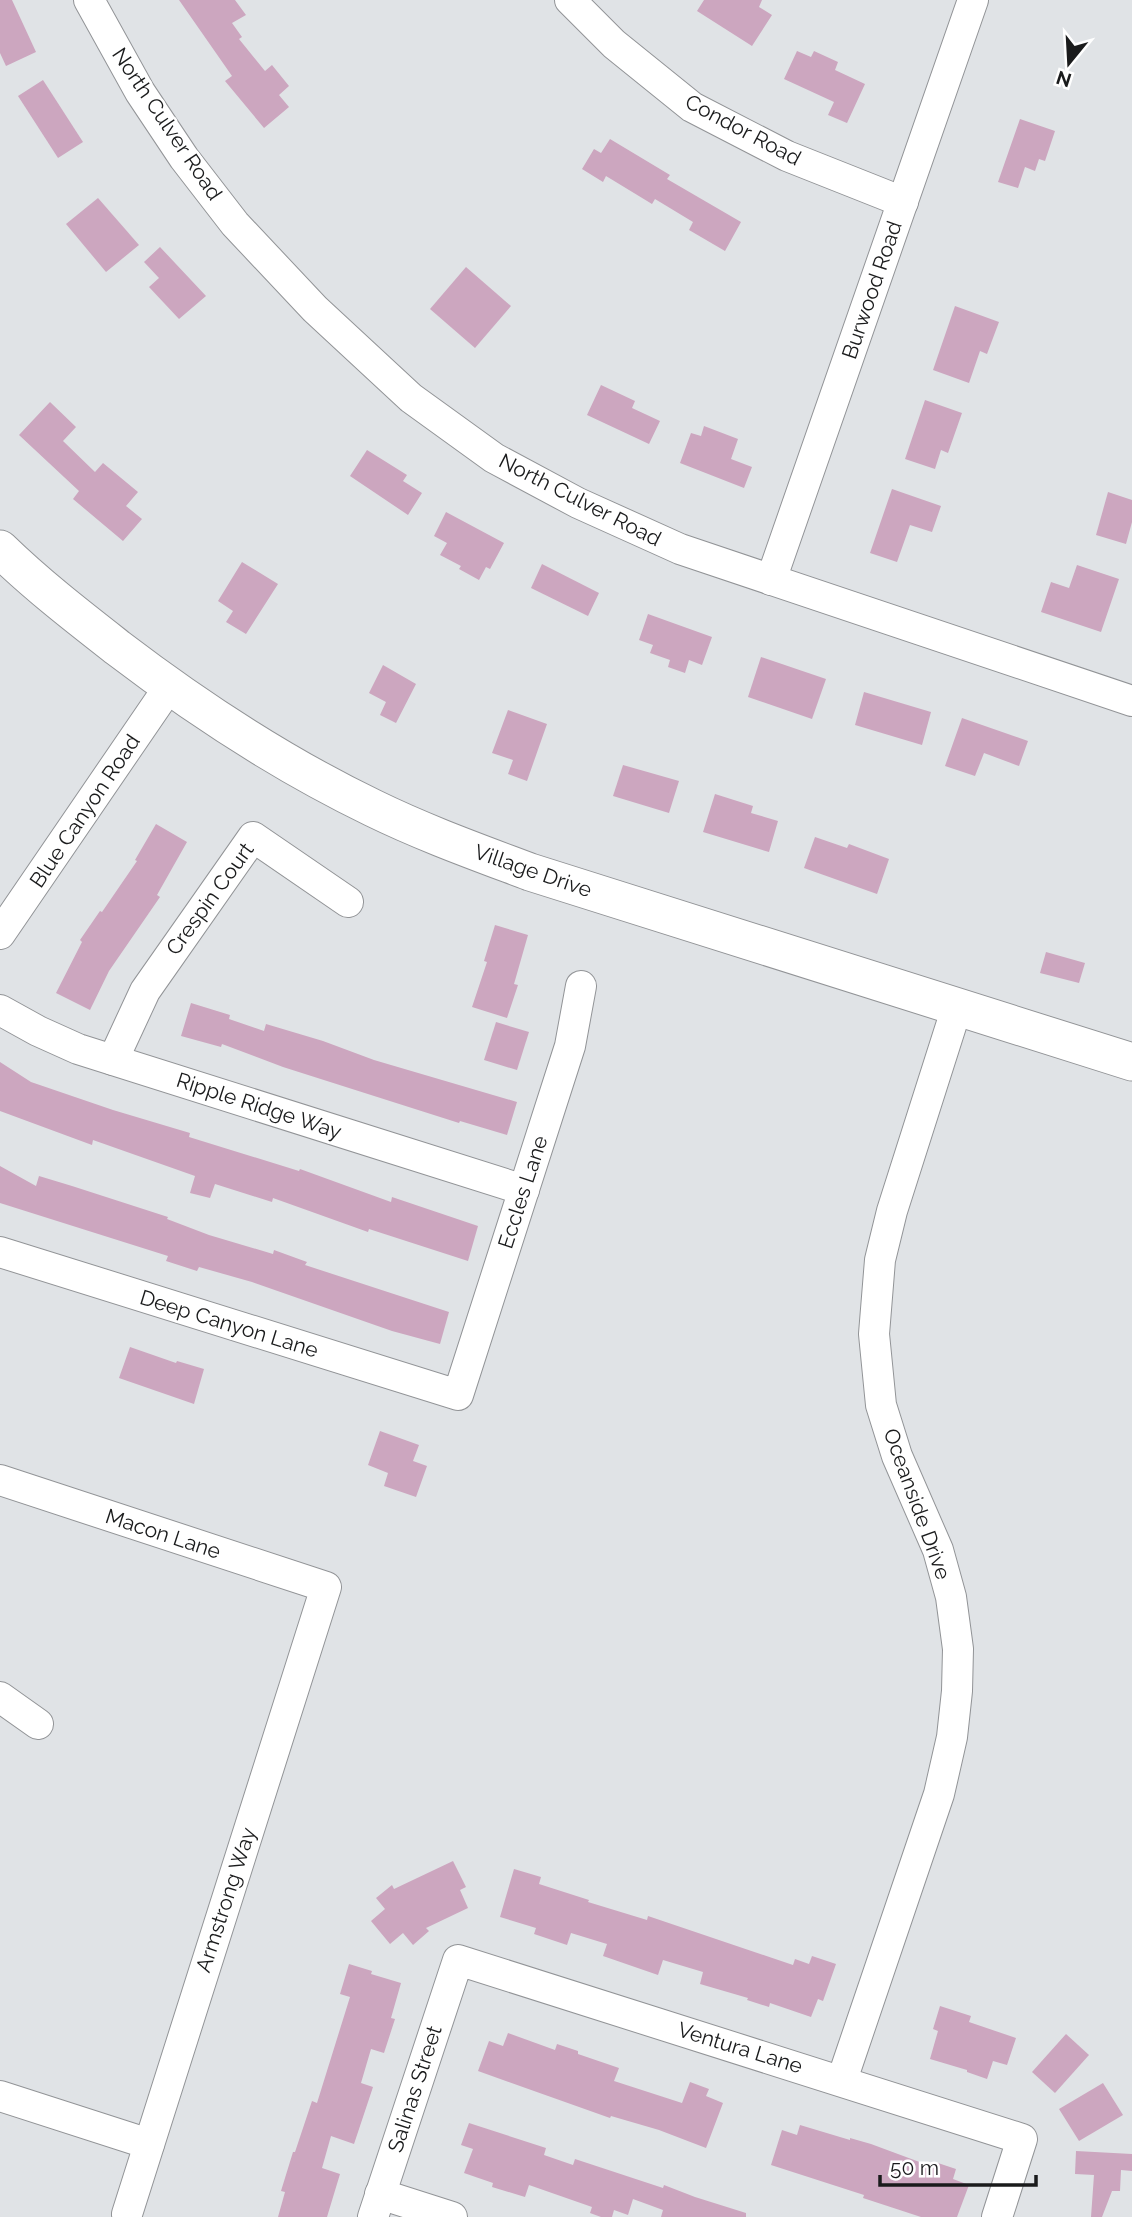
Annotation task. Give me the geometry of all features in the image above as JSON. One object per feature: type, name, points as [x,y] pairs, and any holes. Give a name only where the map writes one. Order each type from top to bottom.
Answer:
[{"type":"main road","name":"Village Drive","points":[[0,549],[80,619],[169,687],[291,765],[374,809],[444,840],[530,872],[1132,1062]]},
{"type":"street","name":"North Culver Road","points":[[89,0],[140,92],[184,158],[235,224],[315,309],[411,398],[494,458],[578,503],[680,549],[1132,701]]},
{"type":"street","name":"Condor Road","points":[[570,0],[614,44],[692,107],[787,156],[903,202]]},
{"type":"street","name":"Burwood Road","points":[[771,580],[973,0]]},
{"type":"street","name":"Blue Canyon Road","points":[[0,934],[169,687]]},
{"type":"street","name":"Crespin Court","points":[[113,1060],[145,991],[253,836],[348,902]]},
{"type":"street","name":"Eccles Lane","points":[[458,1395],[570,1046],[581,986]]},
{"type":"street","name":"Oceanside Drive","points":[[842,2080],[939,1794],[952,1737],[957,1691],[958,1649],[951,1597],[938,1550],[897,1456],[881,1405],[874,1334],[880,1260],[892,1211],[957,1007]]},
{"type":"street","name":"Ripple Ridge Way","points":[[0,1010],[78,1049],[524,1190]]},
{"type":"street","name":"Deep Canyon Lane","points":[[0,1252],[458,1395]]},
{"type":"street","name":"Macon Lane","points":[[0,1480],[326,1587]]},
{"type":"street","name":"Armstrong Way","points":[[127,2214],[326,1587]]},
{"type":"street","points":[[0,1698],[38,1724]]},
{"type":"street","name":"Ventura Lane","points":[[458,1960],[1021,2139],[997,2217]]},
{"type":"street","name":"Salinas Street","points":[[377,2206],[458,1960]]},
{"type":"street","points":[[0,2096],[149,2144]]},
{"type":"street","points":[[377,2206],[452,2217]]},
{"type":"building","points":[[0,0],[12,0],[36,52],[6,66],[0,53]]},
{"type":"building","points":[[179,0],[235,0],[246,15],[232,23],[242,37],[239,39],[265,71],[272,65],[289,86],[279,95],[289,107],[264,128],[225,81],[232,76]]},
{"type":"building","points":[[704,0],[762,0],[759,7],[772,15],[752,46],[697,11]]},
{"type":"building","points":[[797,51],[811,57],[814,51],[838,62],[835,70],[865,84],[847,123],[828,115],[834,102],[784,79]]},
{"type":"building","points":[[43,80],[83,142],[58,158],[18,96]]},
{"type":"building","points":[[1020,119],[1055,131],[1045,161],[1039,159],[1035,171],[1025,167],[1018,188],[998,182]]},
{"type":"building","points":[[610,139],[670,175],[667,179],[741,222],[725,251],[689,230],[693,222],[655,199],[652,204],[606,176],[603,182],[582,169],[594,149],[601,153]]},
{"type":"building","points":[[98,198],[139,245],[106,272],[66,224]]},
{"type":"building","points":[[160,247],[206,296],[179,319],[149,287],[159,278],[144,262]]},
{"type":"building","points":[[466,267],[511,306],[475,348],[430,309]]},
{"type":"building","points":[[955,306],[999,322],[987,354],[980,351],[969,383],[933,370]]},
{"type":"building","points":[[601,385],[635,401],[632,408],[660,421],[649,444],[587,415]]},
{"type":"building","points":[[925,400],[962,413],[948,453],[941,450],[935,469],[905,459]]},
{"type":"building","points":[[50,402],[76,427],[63,441],[95,472],[103,463],[138,492],[126,506],[142,519],[123,541],[73,499],[79,491],[19,435]]},
{"type":"building","points":[[704,426],[738,439],[731,459],[752,467],[744,488],[680,463],[691,433],[701,436]]},
{"type":"building","points":[[367,450],[407,475],[403,481],[422,493],[408,515],[350,476]]},
{"type":"building","points":[[892,489],[941,506],[932,532],[910,525],[897,562],[870,553]]},
{"type":"building","points":[[1108,492],[1132,500],[1132,522],[1126,544],[1096,535]]},
{"type":"building","points":[[446,512],[504,543],[490,569],[486,567],[479,580],[440,555],[447,543],[434,536]]},
{"type":"building","points":[[242,562],[278,584],[246,634],[226,622],[233,611],[218,601]]},
{"type":"building","points":[[542,564],[599,593],[588,616],[531,588]]},
{"type":"building","points":[[1077,565],[1119,579],[1101,632],[1041,612],[1051,582],[1069,588]]},
{"type":"building","points":[[648,614],[712,637],[702,665],[689,660],[685,673],[668,667],[670,660],[650,653],[653,645],[639,640]]},
{"type":"building","points":[[761,657],[826,679],[812,719],[748,697]]},
{"type":"building","points":[[383,665],[416,684],[396,723],[380,715],[386,702],[369,693]]},
{"type":"building","points":[[864,692],[931,712],[922,745],[855,725]]},
{"type":"building","points":[[508,710],[547,724],[527,781],[508,774],[513,760],[492,753]]},
{"type":"building","points":[[962,718],[1028,741],[1019,766],[984,753],[975,776],[945,766]]},
{"type":"building","points":[[623,765],[679,781],[669,813],[613,796]]},
{"type":"building","points":[[715,794],[753,806],[751,813],[778,821],[769,852],[703,832]]},
{"type":"building","points":[[156,824],[187,842],[157,895],[160,897],[109,971],[90,1010],[56,993],[82,942],[80,940],[137,861],[135,860]]},
{"type":"building","points":[[815,837],[847,848],[849,844],[889,859],[877,894],[804,868]]},
{"type":"building","points":[[495,925],[528,935],[514,984],[518,985],[507,1018],[472,1007],[487,962],[484,961]]},
{"type":"building","points":[[1046,952],[1085,963],[1079,983],[1040,973]]},
{"type":"building","points":[[191,1003],[230,1015],[229,1019],[264,1031],[266,1024],[374,1060],[517,1102],[507,1135],[460,1121],[459,1123],[283,1067],[222,1044],[221,1047],[181,1036]]},
{"type":"building","points":[[496,1022],[529,1032],[517,1070],[484,1060]]},
{"type":"building","points":[[0,1062],[31,1082],[190,1133],[189,1137],[299,1171],[300,1169],[391,1202],[392,1197],[478,1226],[468,1261],[369,1229],[368,1232],[273,1198],[272,1202],[215,1184],[210,1198],[190,1193],[195,1176],[93,1140],[92,1145],[0,1111]]},
{"type":"building","points":[[0,1166],[36,1186],[39,1176],[72,1186],[168,1217],[167,1219],[209,1235],[273,1254],[274,1250],[307,1262],[305,1265],[449,1312],[440,1344],[392,1331],[252,1282],[199,1267],[197,1271],[166,1261],[168,1256],[0,1203]]},
{"type":"building","points":[[130,1347],[176,1363],[177,1361],[204,1369],[194,1404],[119,1378]]},
{"type":"building","points":[[380,1431],[419,1445],[413,1461],[427,1466],[416,1497],[384,1486],[388,1473],[368,1465]]},
{"type":"building","points":[[453,1861],[466,1887],[460,1890],[468,1908],[426,1928],[429,1931],[413,1945],[403,1933],[390,1944],[371,1921],[385,1909],[376,1898],[392,1885],[394,1889]]},
{"type":"building","points":[[514,1869],[541,1877],[539,1884],[589,1900],[588,1902],[647,1920],[648,1916],[793,1965],[795,1959],[809,1964],[812,1956],[836,1964],[823,2001],[818,1999],[811,2017],[770,2003],[769,2007],[700,1984],[703,1972],[663,1960],[658,1975],[603,1956],[607,1944],[571,1933],[567,1945],[534,1934],[536,1928],[500,1917]]},
{"type":"building","points":[[349,1964],[401,1983],[391,2018],[395,2019],[384,2053],[371,2049],[361,2083],[373,2087],[354,2144],[331,2136],[322,2168],[340,2174],[327,2217],[278,2217],[285,2192],[281,2191],[293,2152],[312,2101],[317,2103],[350,1997],[340,1994]]},
{"type":"building","points":[[940,2006],[971,2016],[969,2022],[1016,2038],[1007,2065],[993,2061],[987,2079],[930,2059],[938,2031],[933,2029]]},
{"type":"building","points":[[508,2033],[555,2050],[557,2044],[578,2051],[578,2054],[619,2068],[614,2081],[682,2103],[690,2082],[709,2089],[706,2096],[723,2103],[706,2148],[659,2130],[611,2116],[610,2118],[478,2071],[489,2041],[503,2046]]},
{"type":"building","points":[[1066,2034],[1089,2055],[1055,2093],[1032,2072]]},
{"type":"building","points":[[1103,2083],[1123,2115],[1079,2141],[1059,2109]]},
{"type":"building","points":[[469,2123],[546,2148],[544,2155],[573,2165],[575,2159],[663,2188],[664,2185],[746,2213],[746,2217],[661,2217],[663,2210],[633,2199],[628,2215],[614,2210],[612,2217],[601,2217],[590,2213],[592,2207],[529,2185],[525,2197],[492,2187],[493,2183],[464,2173],[473,2149],[461,2145]]},
{"type":"building","points":[[800,2125],[871,2144],[933,2167],[935,2162],[956,2169],[953,2179],[969,2185],[957,2217],[921,2217],[863,2198],[864,2195],[771,2165],[782,2130],[797,2135]]},
{"type":"building","points":[[1076,2151],[1132,2154],[1132,2171],[1121,2170],[1120,2191],[1112,2191],[1102,2217],[1091,2217],[1094,2175],[1075,2174]]}]
